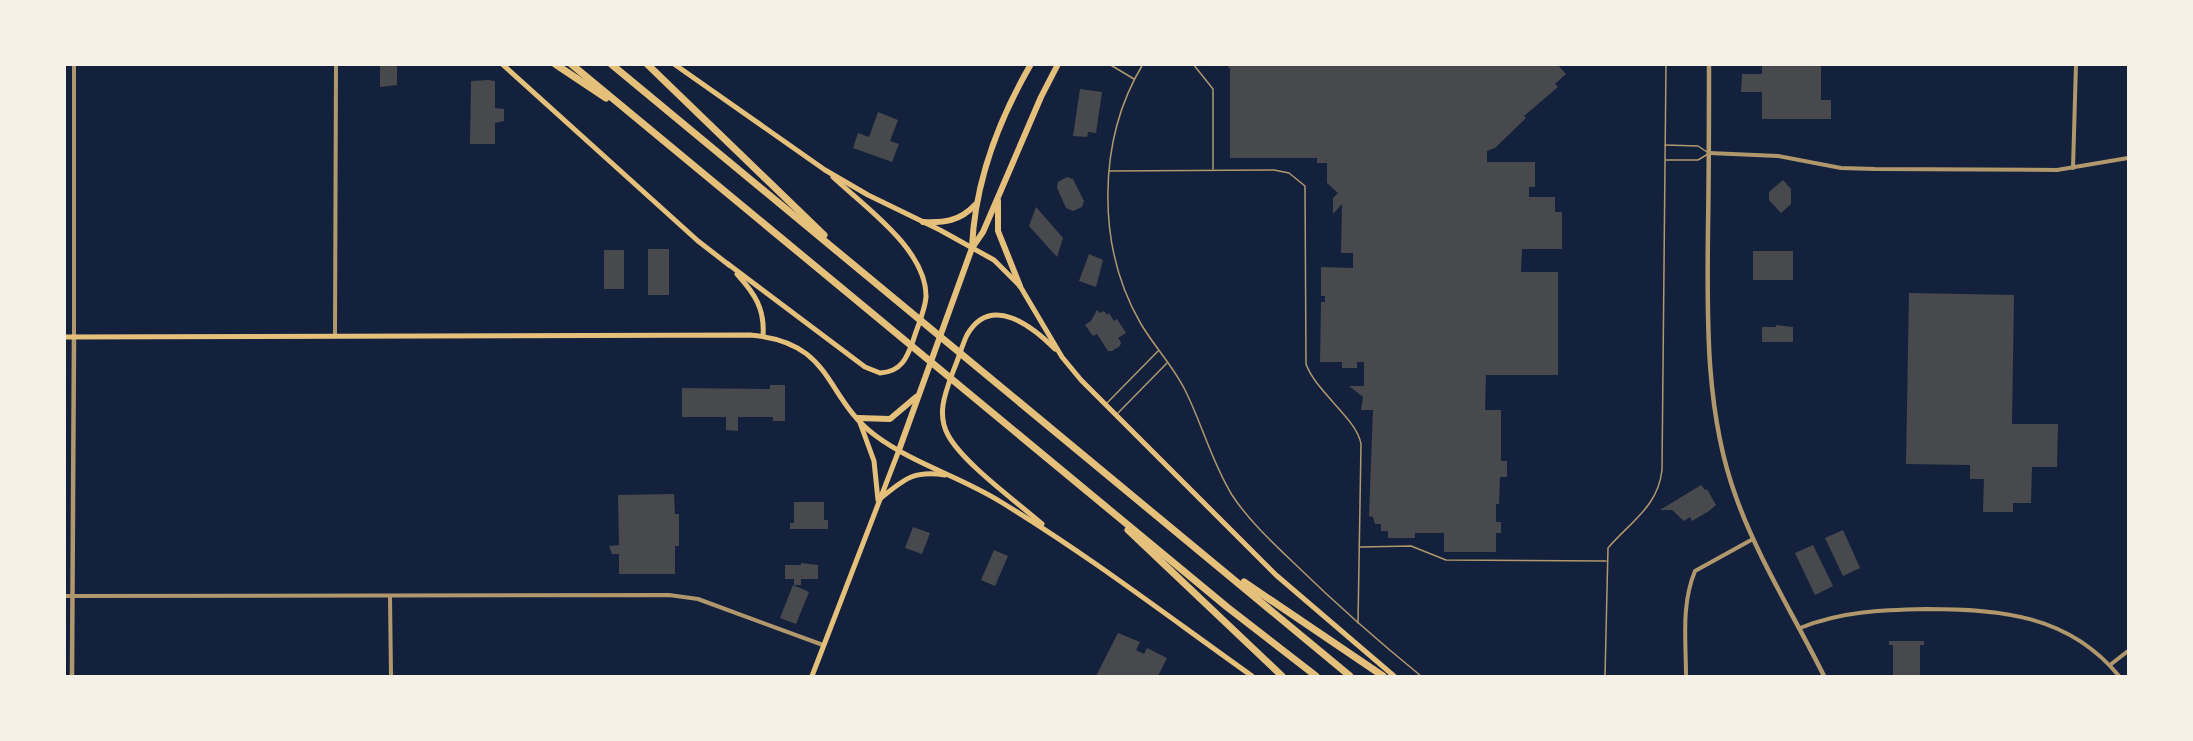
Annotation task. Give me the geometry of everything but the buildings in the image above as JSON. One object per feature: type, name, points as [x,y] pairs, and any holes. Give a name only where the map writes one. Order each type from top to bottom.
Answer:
[{"type":"highway","points":[[555,64],[634,116]]},
{"type":"highway","points":[[571,64],[1227,607],[1316,676]]},
{"type":"highway","points":[[611,64],[1350,676]]},
{"type":"highway","points":[[647,64],[858,269]]},
{"type":"highway","points":[[1085,489],[1282,676]]},
{"type":"highway","points":[[1212,560],[1383,676]]},
{"type":"main road","points":[[502,64],[698,241],[873,371],[888,373],[899,367],[908,354],[924,305],[925,288],[921,269],[898,238],[825,170]]},
{"type":"main road","points":[[674,64],[825,170],[868,195],[972,248],[1007,270],[1020,286],[1062,357]]},
{"type":"main road","points":[[972,248],[976,204],[992,150],[1032,64]]},
{"type":"main road","points":[[812,676],[899,450],[972,248],[983,232],[999,198],[1041,97],[1058,64]]},
{"type":"main road","points":[[999,198],[998,231],[1020,286]]},
{"type":"main road","points":[[923,222],[940,223],[953,220],[966,214],[976,204]]},
{"type":"main road","points":[[728,264],[760,304],[764,321],[763,336]]},
{"type":"main road","points":[[1055,535],[954,444],[944,425],[942,407],[968,335],[977,322],[991,317],[1016,318],[1040,334],[1082,380],[1276,575],[1394,676]]},
{"type":"main road","points":[[64,337],[763,336],[788,343],[814,360],[858,418],[875,436],[985,492],[1055,535],[1252,676]]},
{"type":"main road","points":[[858,418],[890,419],[919,394]]},
{"type":"main road","points":[[858,418],[874,461],[879,501]]},
{"type":"main road","points":[[879,501],[905,478],[929,472],[952,476]]},
{"type":"street","points":[[72,676],[74,64]]},
{"type":"street","points":[[335,337],[336,64]]},
{"type":"street","points":[[1709,64],[1708,311],[1711,358],[1724,456],[1736,496],[1753,539],[1824,676]]},
{"type":"street","points":[[2073,168],[2076,64]]},
{"type":"street","points":[[1709,153],[1778,156],[1841,168],[2073,168],[2128,158]]},
{"type":"street","points":[[1686,676],[1684,611],[1687,593],[1695,571],[1753,539]]},
{"type":"street","points":[[64,596],[669,595],[698,599],[823,645]]},
{"type":"street","points":[[390,597],[391,676]]},
{"type":"street","points":[[1800,628],[1826,617],[1851,612],[1988,610],[2010,613],[2052,627],[2087,646],[2119,676]]},
{"type":"street","points":[[2110,666],[2128,651]]},
{"type":"lane","points":[[1109,64],[1134,79]]},
{"type":"lane","points":[[1137,64],[1142,66],[1126,95],[1111,146],[1109,171],[1112,238],[1121,278],[1141,324],[1184,387],[1210,453],[1239,504],[1286,555],[1358,624],[1421,676]]},
{"type":"lane","points":[[1193,64],[1213,89],[1214,170]]},
{"type":"lane","points":[[1605,676],[1608,548],[1651,504],[1660,488],[1666,64]]},
{"type":"lane","points":[[1665,145],[1698,146],[1709,153],[1698,160],[1665,160]]},
{"type":"lane","points":[[1109,171],[1214,170],[1289,173],[1305,186],[1306,364],[1317,385],[1360,438],[1358,624]]},
{"type":"lane","points":[[1106,403],[1158,350]]},
{"type":"lane","points":[[1117,414],[1167,363]]},
{"type":"lane","points":[[1360,547],[1411,546],[1446,560],[1606,561]]}]
